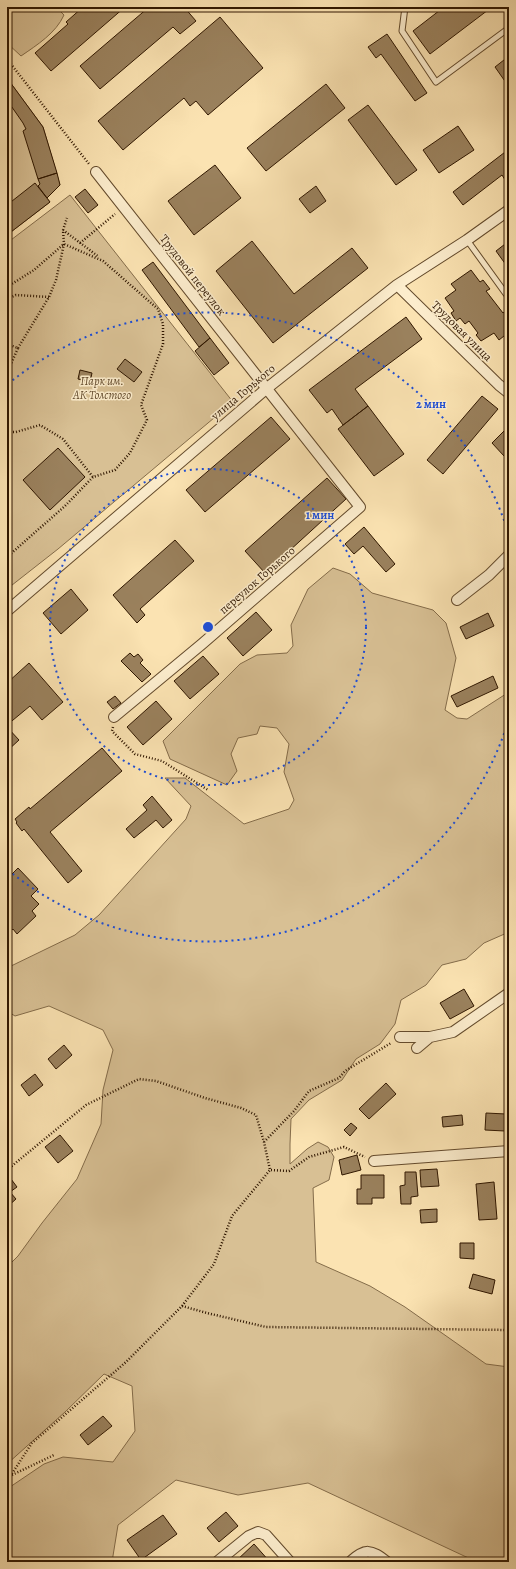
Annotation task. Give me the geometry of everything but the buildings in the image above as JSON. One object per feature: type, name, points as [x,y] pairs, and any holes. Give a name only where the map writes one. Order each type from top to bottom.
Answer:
[{"type":"street","name":"Трудовой переулок","points":[[96,172],[360,507]]},
{"type":"street","name":"улица Горького","points":[[7,611],[266,388],[397,285],[467,240],[509,210]]},
{"type":"street","name":"Трудовая улица","points":[[397,285],[498,385],[509,393]]},
{"type":"street","name":"переулок Горького","points":[[114,717],[202,644],[360,507]]},
{"type":"street","points":[[457,600],[489,575],[509,555]]},
{"type":"street","points":[[400,1037],[430,1037],[454,1032],[509,993]]},
{"type":"street","points":[[418,1048],[430,1037]]},
{"type":"street","points":[[374,1161],[509,1150]]},
{"type":"street","points":[[217,1562],[249,1536],[258,1532],[266,1535],[289,1562]]},
{"type":"street","points":[[350,1562],[361,1552],[370,1551],[377,1554],[387,1562]]},
{"type":"lane","points":[[405,7],[402,31],[436,82],[509,28]]},
{"type":"lane","points":[[467,240],[506,294],[509,291]]},
{"type":"path","points":[[7,59],[96,172]]},
{"type":"path","points":[[80,243],[123,207]]},
{"type":"path","points":[[7,373],[18,348],[49,297],[56,280],[64,244],[63,230],[67,218]]},
{"type":"path","points":[[7,557],[64,506],[93,477],[115,470],[130,453],[147,420],[141,405],[163,344],[164,324],[158,309],[103,260],[63,230]]},
{"type":"path","points":[[64,244],[103,260]]},
{"type":"path","points":[[7,287],[34,270],[64,244]]},
{"type":"path","points":[[7,299],[16,295],[49,297]]},
{"type":"path","points":[[7,344],[18,348]]},
{"type":"path","points":[[7,432],[16,432],[40,425],[63,439],[93,477]]},
{"type":"path","points":[[114,717],[112,731],[135,754],[162,761],[208,790]]},
{"type":"path","points":[[264,1142],[294,1110],[309,1091],[339,1078],[345,1071],[400,1037]]},
{"type":"path","points":[[7,1170],[86,1105],[139,1079],[156,1081],[205,1098],[241,1108],[256,1115],[270,1170]]},
{"type":"path","points":[[270,1170],[289,1171],[309,1157],[344,1147],[374,1161]]},
{"type":"path","points":[[11,1475],[32,1442],[126,1362],[182,1306],[214,1264],[232,1216],[270,1170]]},
{"type":"path","points":[[182,1306],[266,1327],[509,1330]]},
{"type":"path","points":[[7,1477],[54,1455]]},
{"type":"green space","points":[[7,7],[56,7],[64,15],[51,33],[40,43],[21,56],[7,43]]},
{"type":"green space","points":[[7,78],[43,127],[60,185],[47,198],[50,202],[7,235]]},
{"type":"green space","name":"Парк им. АК Толстого","points":[[70,195],[233,402],[58,549],[7,589],[7,243]]},
{"type":"green space","points":[[333,568],[350,574],[372,593],[433,610],[446,623],[456,658],[445,710],[457,718],[467,719],[509,692],[509,932],[484,943],[466,959],[442,965],[426,985],[401,1000],[395,1024],[380,1044],[356,1059],[342,1080],[309,1100],[291,1119],[290,1164],[307,1149],[318,1142],[328,1147],[334,1157],[329,1180],[313,1188],[316,1262],[370,1286],[405,1307],[486,1364],[509,1367],[509,1562],[477,1562],[308,1483],[238,1495],[176,1480],[118,1525],[112,1562],[7,1562],[7,1489],[44,1464],[63,1457],[113,1462],[135,1431],[132,1386],[104,1374],[65,1412],[7,1464],[7,1267],[18,1256],[77,1179],[101,1124],[103,1090],[113,1050],[103,1030],[49,1006],[15,1016],[7,1011],[7,976],[9,967],[75,935],[99,915],[186,819],[191,806],[165,778],[185,778],[244,824],[289,809],[294,800],[284,772],[289,744],[277,728],[260,726],[257,734],[238,738],[231,754],[237,771],[227,785],[170,759],[163,741],[240,664],[257,655],[287,653],[293,646],[291,625],[308,589]]}]
